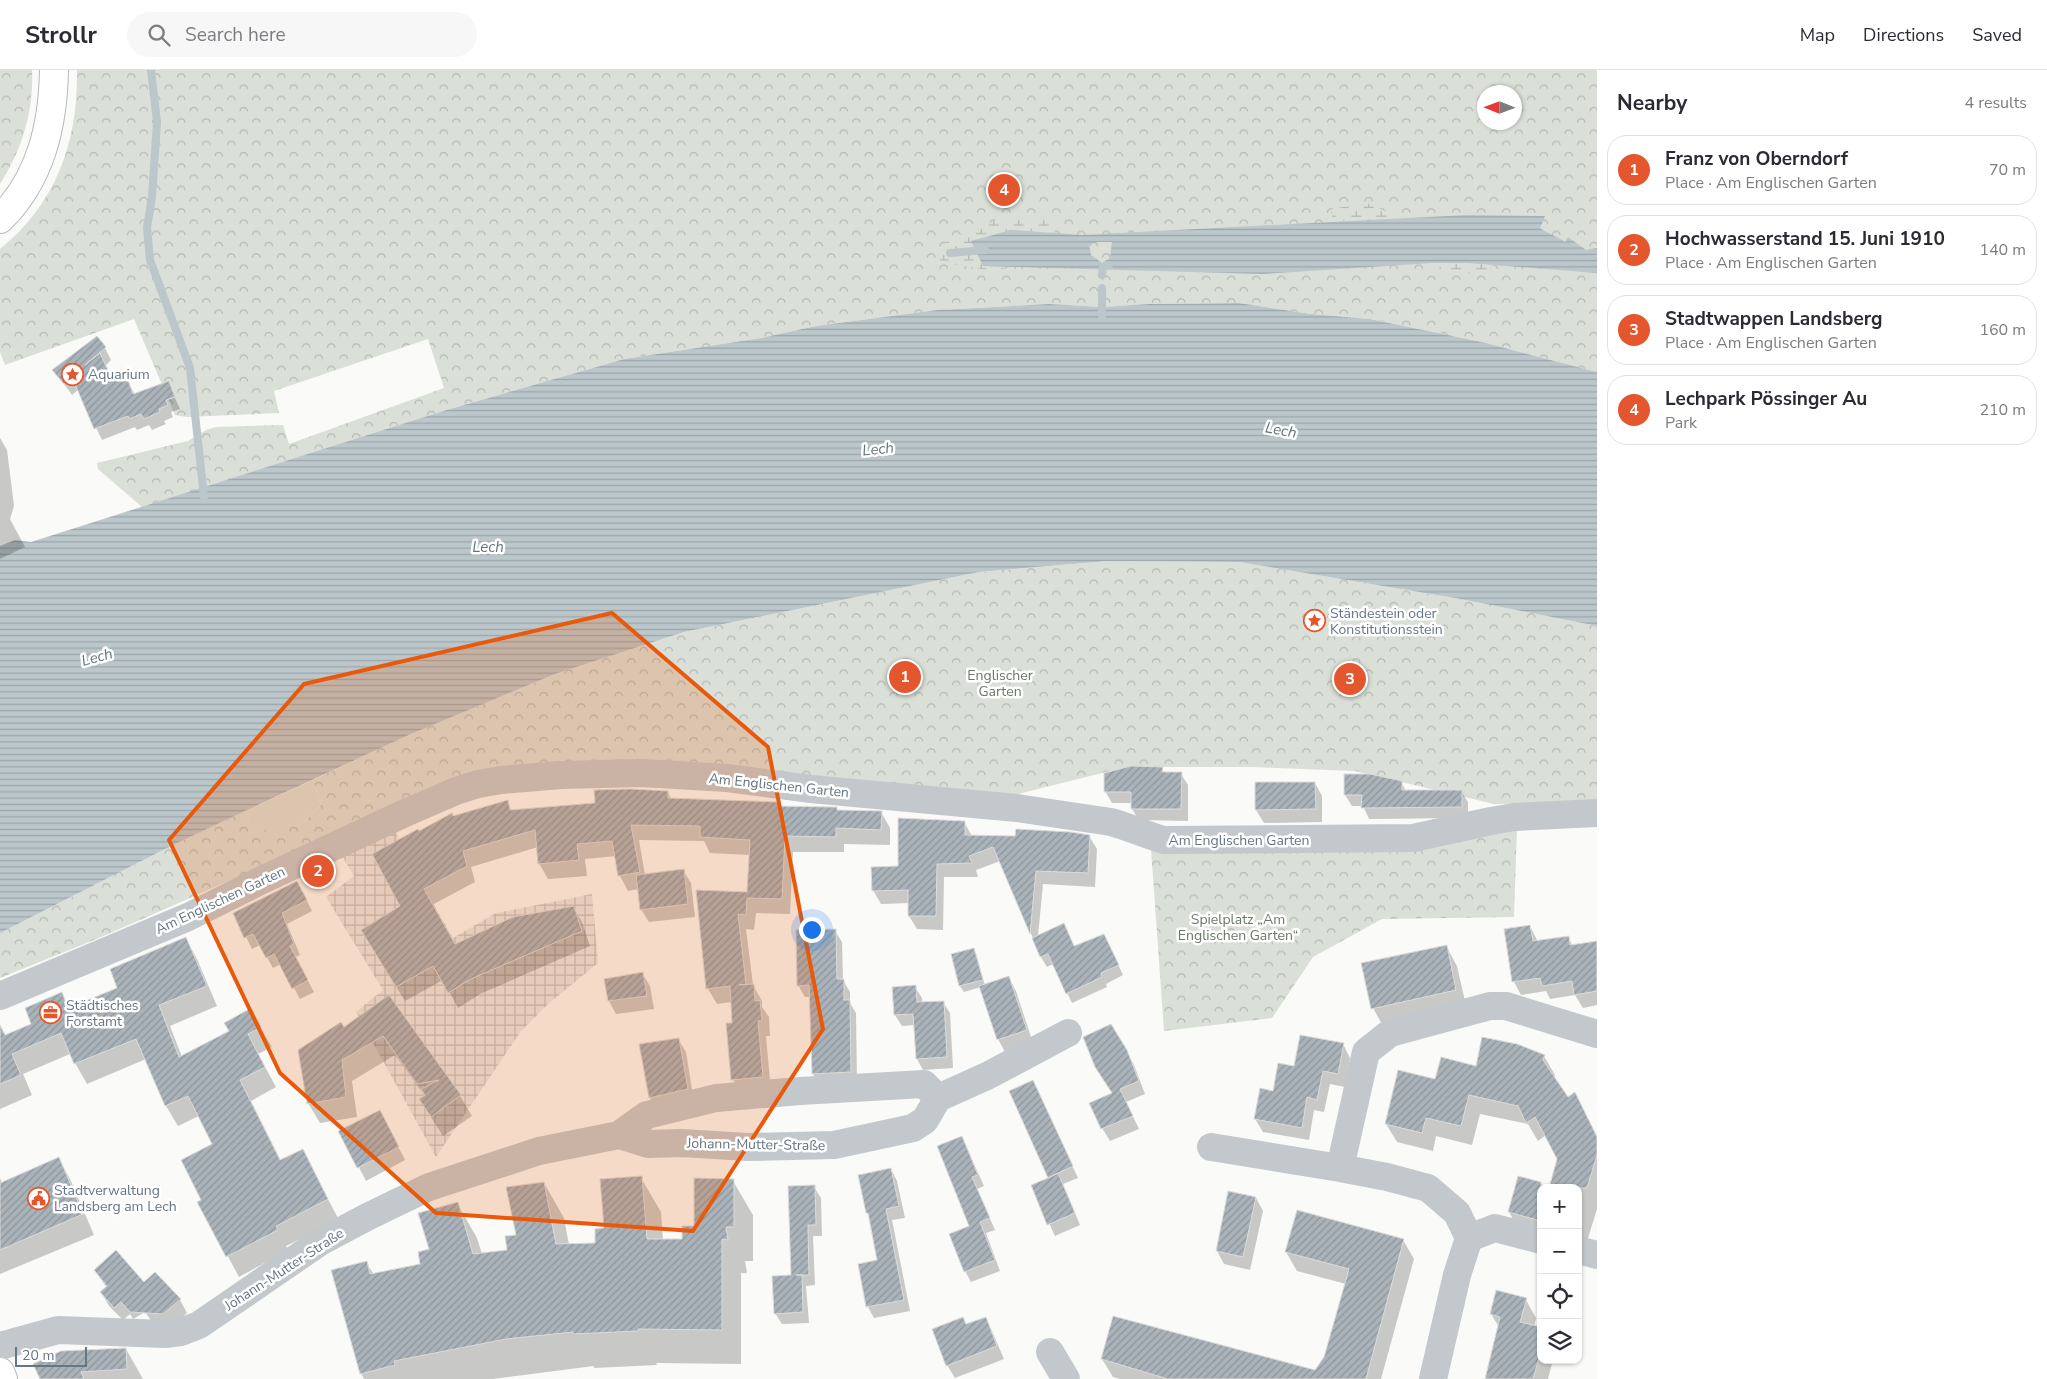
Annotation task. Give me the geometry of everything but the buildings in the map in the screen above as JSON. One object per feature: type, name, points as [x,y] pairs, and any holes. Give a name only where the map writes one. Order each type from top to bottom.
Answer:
[{"type":"main road","points":[[0,219],[25,186],[40,157],[51,116],[54,70]]},
{"type":"main road","points":[[0,1372],[3,1379]]},
{"type":"street","name":"Am Englischen Garten","points":[[0,996],[188,917],[262,880],[430,802],[463,789],[501,780],[561,775],[641,773],[727,778],[1017,808],[1111,822],[1124,825],[1143,835],[1164,840],[1413,838],[1491,820],[1597,813]]},
{"type":"street","points":[[1340,1168],[1366,1052],[1390,1033],[1490,1006],[1506,1006],[1597,1034]]},
{"type":"street","points":[[938,1098],[987,1076],[1068,1033]]},
{"type":"street","name":"Johann-Mutter-Straße","points":[[0,1346],[58,1330],[165,1334],[181,1332],[199,1325],[320,1242],[430,1187],[539,1151],[619,1135],[647,1116],[716,1098],[800,1091],[924,1084],[938,1098],[925,1120],[913,1128],[834,1144],[748,1147],[680,1143],[648,1144],[619,1135]]},
{"type":"street","points":[[1211,1147],[1387,1177],[1428,1188],[1457,1213],[1469,1238],[1457,1275],[1433,1379]]},
{"type":"street","points":[[1469,1238],[1495,1228],[1537,1239]]},
{"type":"street","points":[[1582,1251],[1597,1255]]},
{"type":"street","points":[[1050,1352],[1066,1379]]},
{"type":"highlighted area","points":[[612,613],[768,747],[823,1029],[693,1231],[436,1213],[280,1073],[169,840],[304,684]]},
{"type":"shaded area","points":[[394,829],[453,938],[496,913],[592,894],[598,963],[548,1004],[521,1031],[436,1157],[356,1012],[383,990],[326,897],[354,876],[342,856]]},
{"type":"green space","points":[[0,70],[32,70],[32,85],[29,115],[25,129],[15,157],[0,184]]},
{"type":"green space","points":[[77,70],[1597,70],[1597,372],[1482,342],[1370,319],[1311,314],[1239,303],[1149,304],[1102,307],[1049,304],[937,310],[816,326],[761,338],[624,359],[443,411],[142,507],[98,469],[97,463],[188,441],[206,430],[216,427],[283,425],[289,444],[444,388],[428,339],[274,391],[279,413],[187,417],[175,415],[134,319],[5,365],[0,352],[0,249],[20,231],[50,191],[68,146],[73,121]]},
{"type":"green space","points":[[1367,203],[1399,217],[1333,222],[1331,209]]},
{"type":"green space","points":[[1004,217],[1053,219],[1055,233],[1011,230],[983,266],[1012,267],[993,271],[940,262],[941,250],[949,238]]},
{"type":"green space","points":[[1432,263],[1494,264],[1486,273],[1455,274]]},
{"type":"green space","name":"Englischer Garten","points":[[1108,561],[1239,562],[1455,598],[1597,626],[1597,803],[1494,804],[1355,771],[1251,767],[1126,767],[1014,795],[594,761],[279,859],[99,938],[0,978],[0,933],[173,845],[245,811],[251,827],[280,833],[307,819],[321,805],[313,780],[411,734],[555,674],[684,632],[979,572]]},
{"type":"green space","points":[[313,780],[321,805],[307,819],[280,834],[251,827],[245,811]]},
{"type":"green space","name":"Spielplatz „Am Englischen Garten“","points":[[1517,828],[1514,917],[1382,919],[1313,957],[1272,1018],[1164,1031],[1151,849]]},
{"type":"water","points":[[1466,215],[1545,216],[1540,228],[1543,230],[1565,242],[1568,237],[1586,250],[1597,248],[1597,273],[1468,263],[1432,263],[1263,274],[983,266],[971,241],[1011,230],[1082,235]],"holes":[[[1112,242],[1110,258],[1102,263],[1091,255],[1089,244]]]},
{"type":"water","name":"Lech","points":[[1239,303],[1311,314],[1370,319],[1482,342],[1597,372],[1597,626],[1455,598],[1239,562],[1108,561],[979,572],[684,632],[555,674],[411,734],[245,811],[173,845],[0,933],[0,546],[15,540],[31,542],[443,411],[624,359],[761,338],[816,326],[937,310],[1049,304],[1102,307],[1149,304]]},
{"type":"waterway","points":[[151,70],[157,122],[152,197],[147,227],[150,260],[190,368],[204,497]]},
{"type":"waterway","points":[[950,253],[985,250]]},
{"type":"waterway","points":[[1102,275],[1103,267],[1109,265]]},
{"type":"waterway","points":[[1102,288],[1102,316]]},
{"type":"place","name":"Lechpark Pössinger Au","points":[[1004,190]]},
{"type":"place","name":"Aquarium","points":[[72,374]]},
{"type":"place","name":"Ständestein oder Konstitutionsstein","points":[[1314,621]]},
{"type":"place","name":"Franz von Oberndorf","points":[[905,677]]},
{"type":"place","name":"Stadtwappen Landsberg","points":[[1350,679]]},
{"type":"place","name":"Hochwasserstand 15. Juni 1910","points":[[318,871]]},
{"type":"place","name":"Städtisches Forstamt","points":[[50,1013]]},
{"type":"place","name":"Stadtverwaltung Landsberg am Lech","points":[[38,1198]]}]
